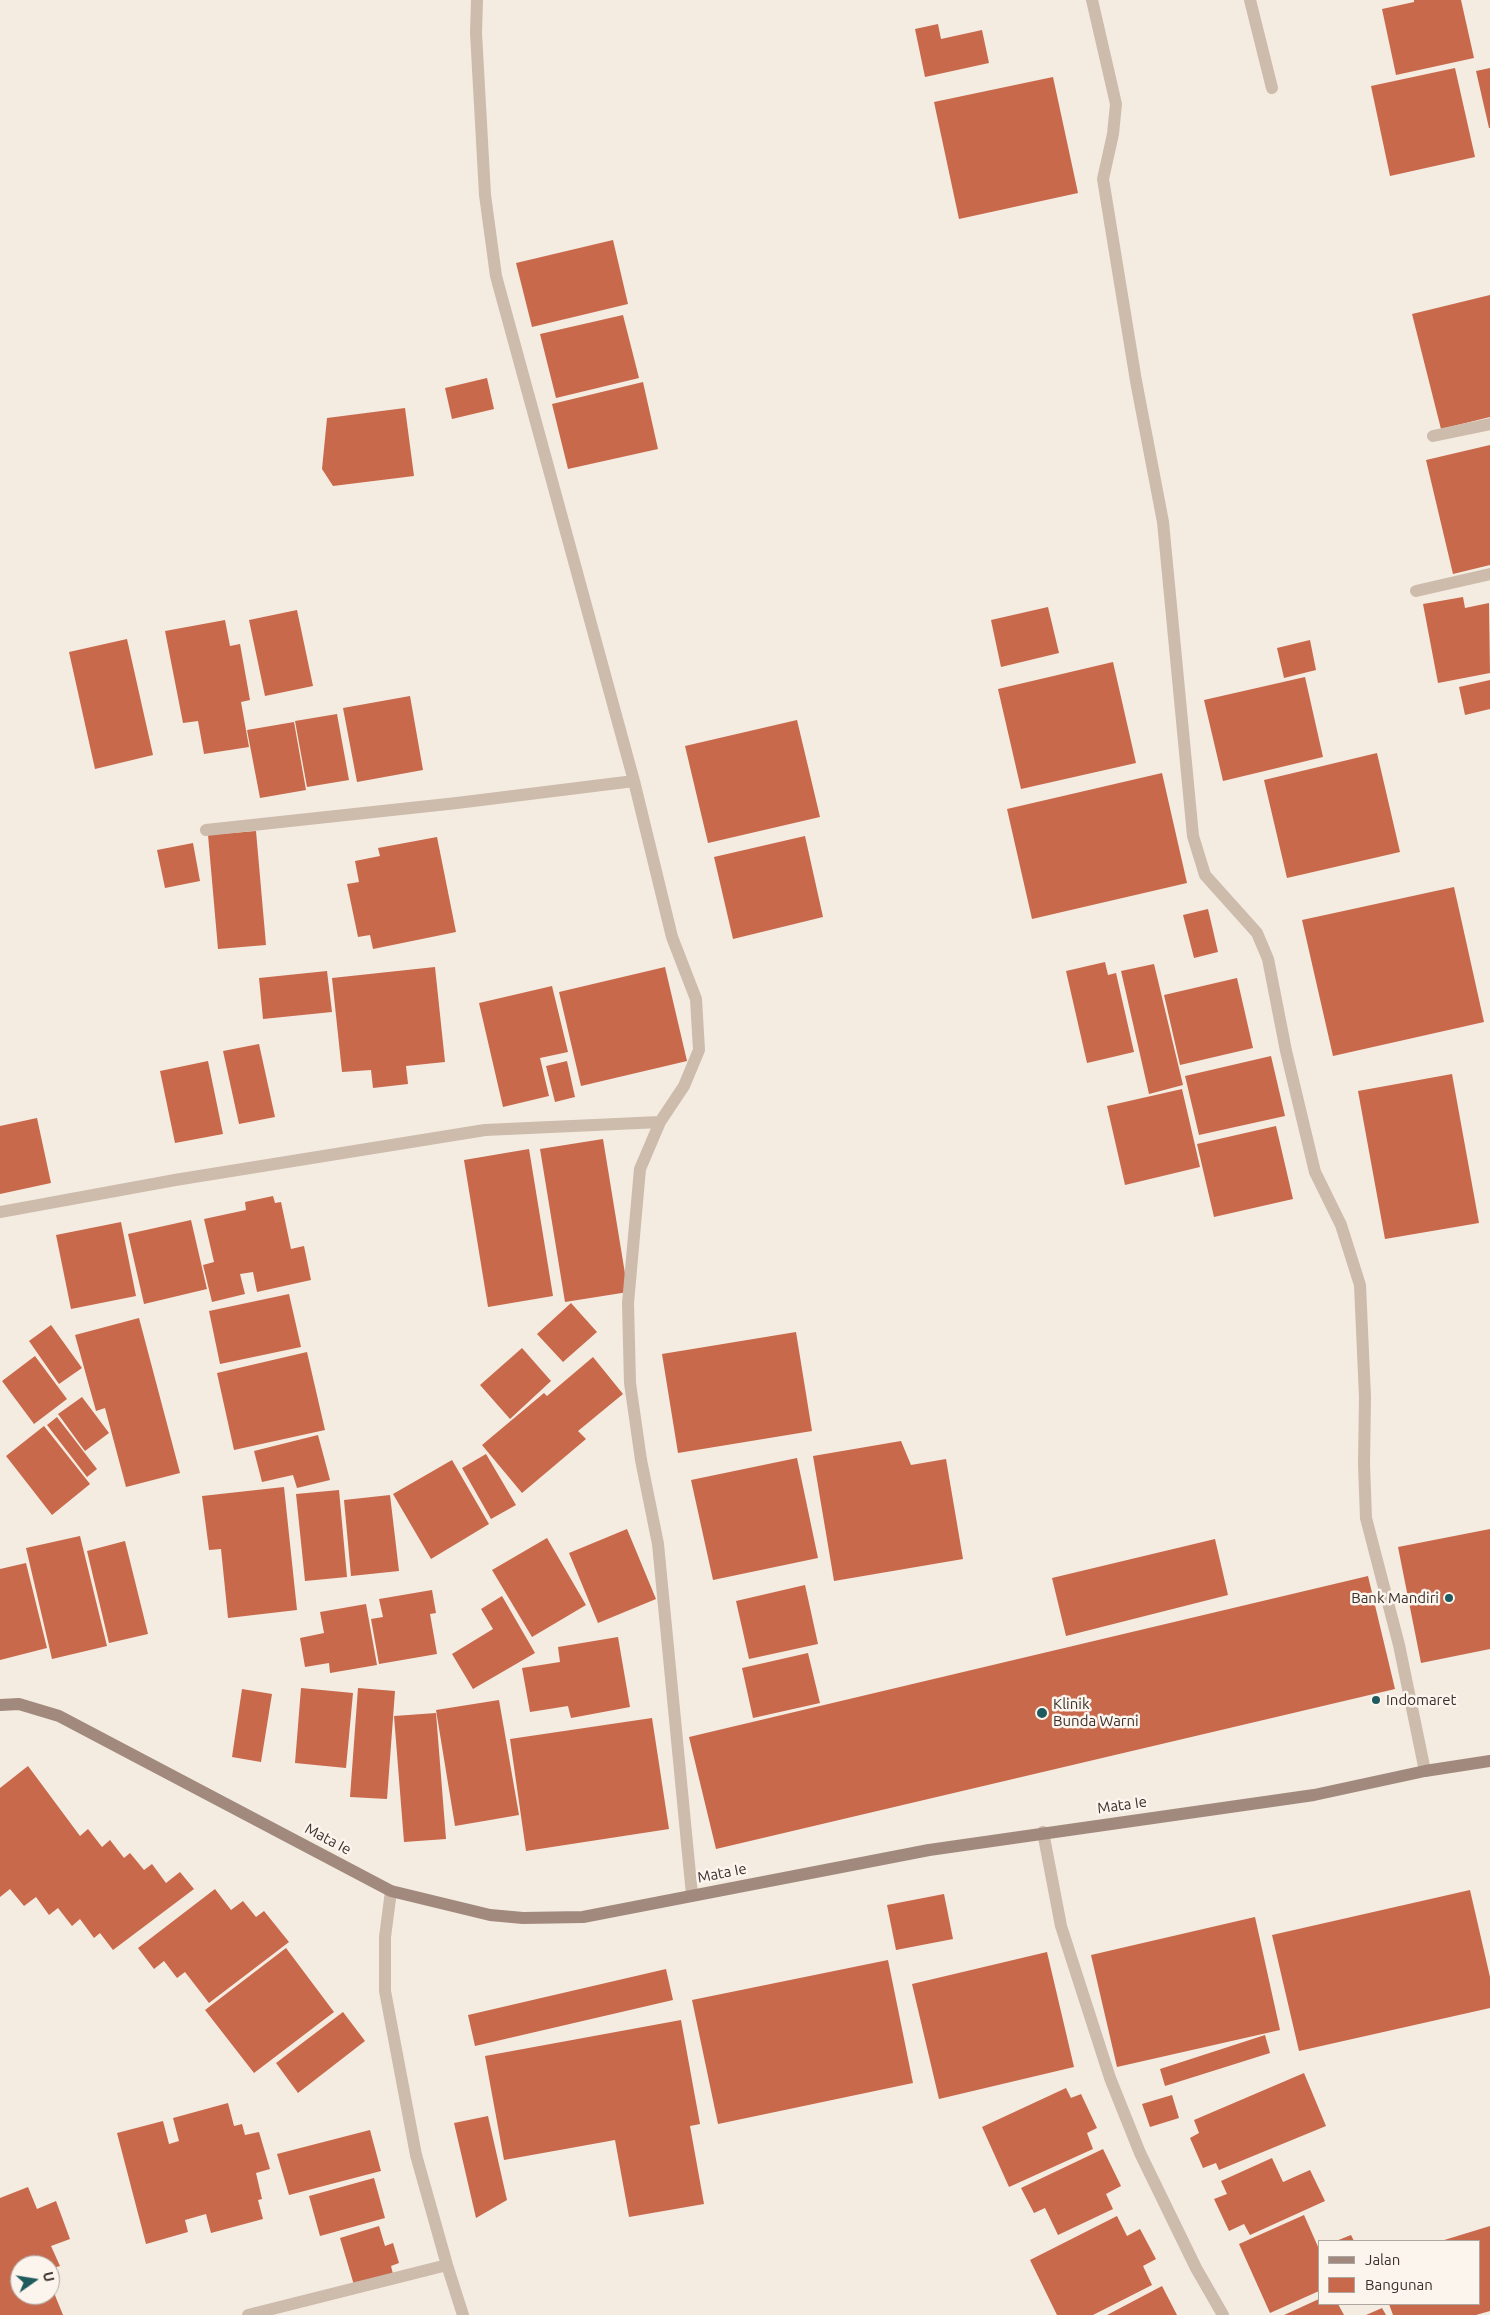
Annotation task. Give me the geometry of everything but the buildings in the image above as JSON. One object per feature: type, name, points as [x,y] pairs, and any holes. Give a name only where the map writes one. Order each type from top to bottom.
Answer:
[{"type":"street","points":[[476,0],[476,33],[485,195],[496,276],[634,781],[672,937],[696,999],[699,1050],[684,1086],[660,1122],[640,1169],[628,1303],[630,1383],[641,1460],[658,1544],[692,1895]]},
{"type":"street","points":[[1092,0],[1116,104],[1113,134],[1103,179],[1136,381],[1163,522],[1193,836],[1205,875],[1257,933],[1268,959],[1286,1050],[1315,1172],[1341,1225],[1360,1285],[1365,1397],[1364,1464],[1366,1518],[1399,1645],[1425,1771]]},
{"type":"street","points":[[1250,0],[1272,88]]},
{"type":"street","points":[[1433,436],[1490,424]]},
{"type":"street","points":[[1416,591],[1490,574]]},
{"type":"street","points":[[206,830],[448,804],[634,781]]},
{"type":"street","points":[[0,1212],[175,1180],[485,1130],[660,1122]]},
{"type":"street","name":"Mata Ie","points":[[0,1705],[19,1704],[59,1716],[391,1891],[490,1916],[524,1918],[583,1917],[929,1850],[1043,1832],[1314,1795],[1425,1771],[1490,1762]]},
{"type":"street","points":[[1043,1832],[1061,1926],[1110,2078],[1140,2153],[1196,2268],[1223,2315]]},
{"type":"street","points":[[391,1891],[385,1937],[385,1991],[416,2155],[463,2315]]},
{"type":"street","points":[[248,2315],[447,2265]]},
{"type":"place","name":"Bank Mandiri","points":[[1449,1598]]},
{"type":"place","name":"Indomaret","points":[[1376,1700]]},
{"type":"place","name":"Klinik Bunda Warni","points":[[1042,1713]]}]
